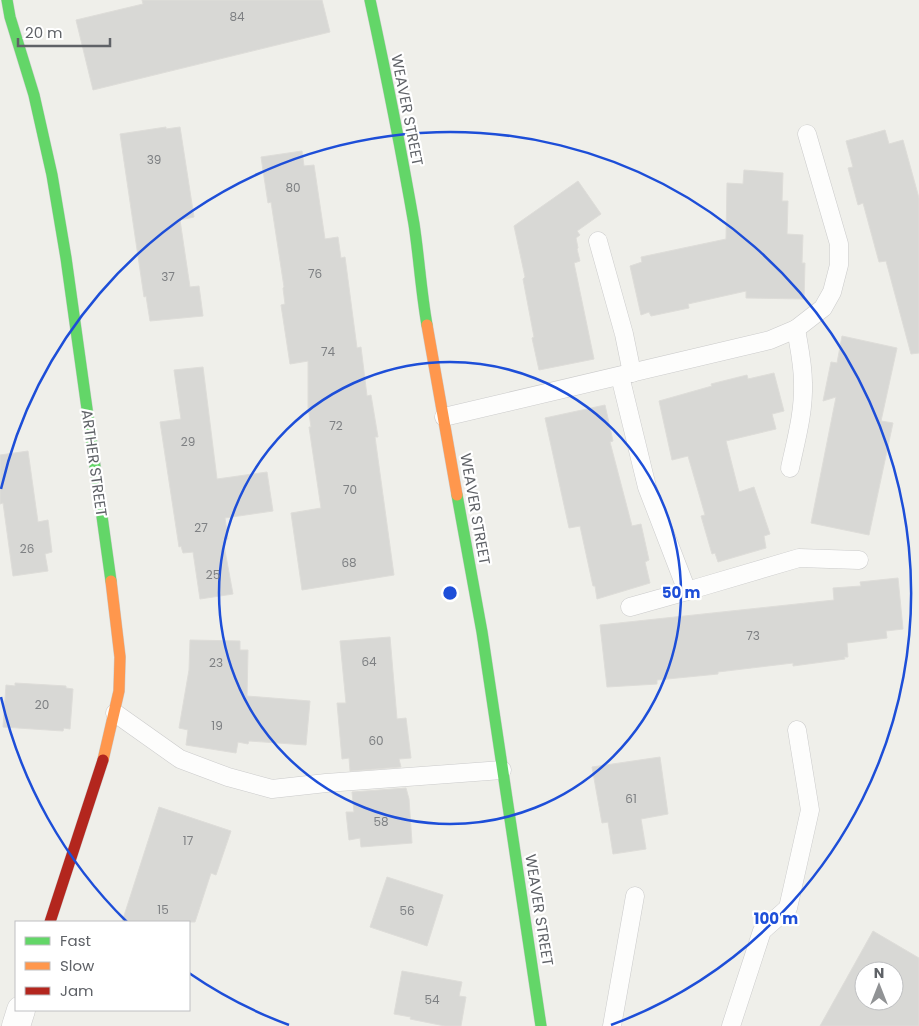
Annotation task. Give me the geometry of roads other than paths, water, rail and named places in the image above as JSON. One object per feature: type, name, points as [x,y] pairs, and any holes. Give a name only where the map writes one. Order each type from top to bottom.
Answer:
[{"type":"street","name":"ARTHER STREET","points":[[7,0],[10,17],[34,94],[52,176],[66,258],[115,608],[120,657],[119,691],[105,754],[50,921]]},
{"type":"street","name":"WEAVER STREET","points":[[370,0],[414,226],[422,296],[482,632],[540,1026]]},
{"type":"street","points":[[16,1026],[21,1011]]},
{"type":"lane","points":[[444,417],[770,340],[796,328],[823,308],[832,292],[840,264],[840,244],[807,134]]},
{"type":"lane","points":[[598,241],[624,334],[626,374],[647,487],[687,591]]},
{"type":"lane","points":[[790,468],[800,422],[803,384],[802,359],[796,328]]},
{"type":"lane","points":[[630,606],[799,558],[859,560]]},
{"type":"lane","points":[[115,713],[180,759],[272,789],[326,783],[502,770]]},
{"type":"lane","points":[[731,1026],[762,931],[788,908],[810,810],[797,730]]},
{"type":"lane","points":[[612,1026],[635,896]]}]
